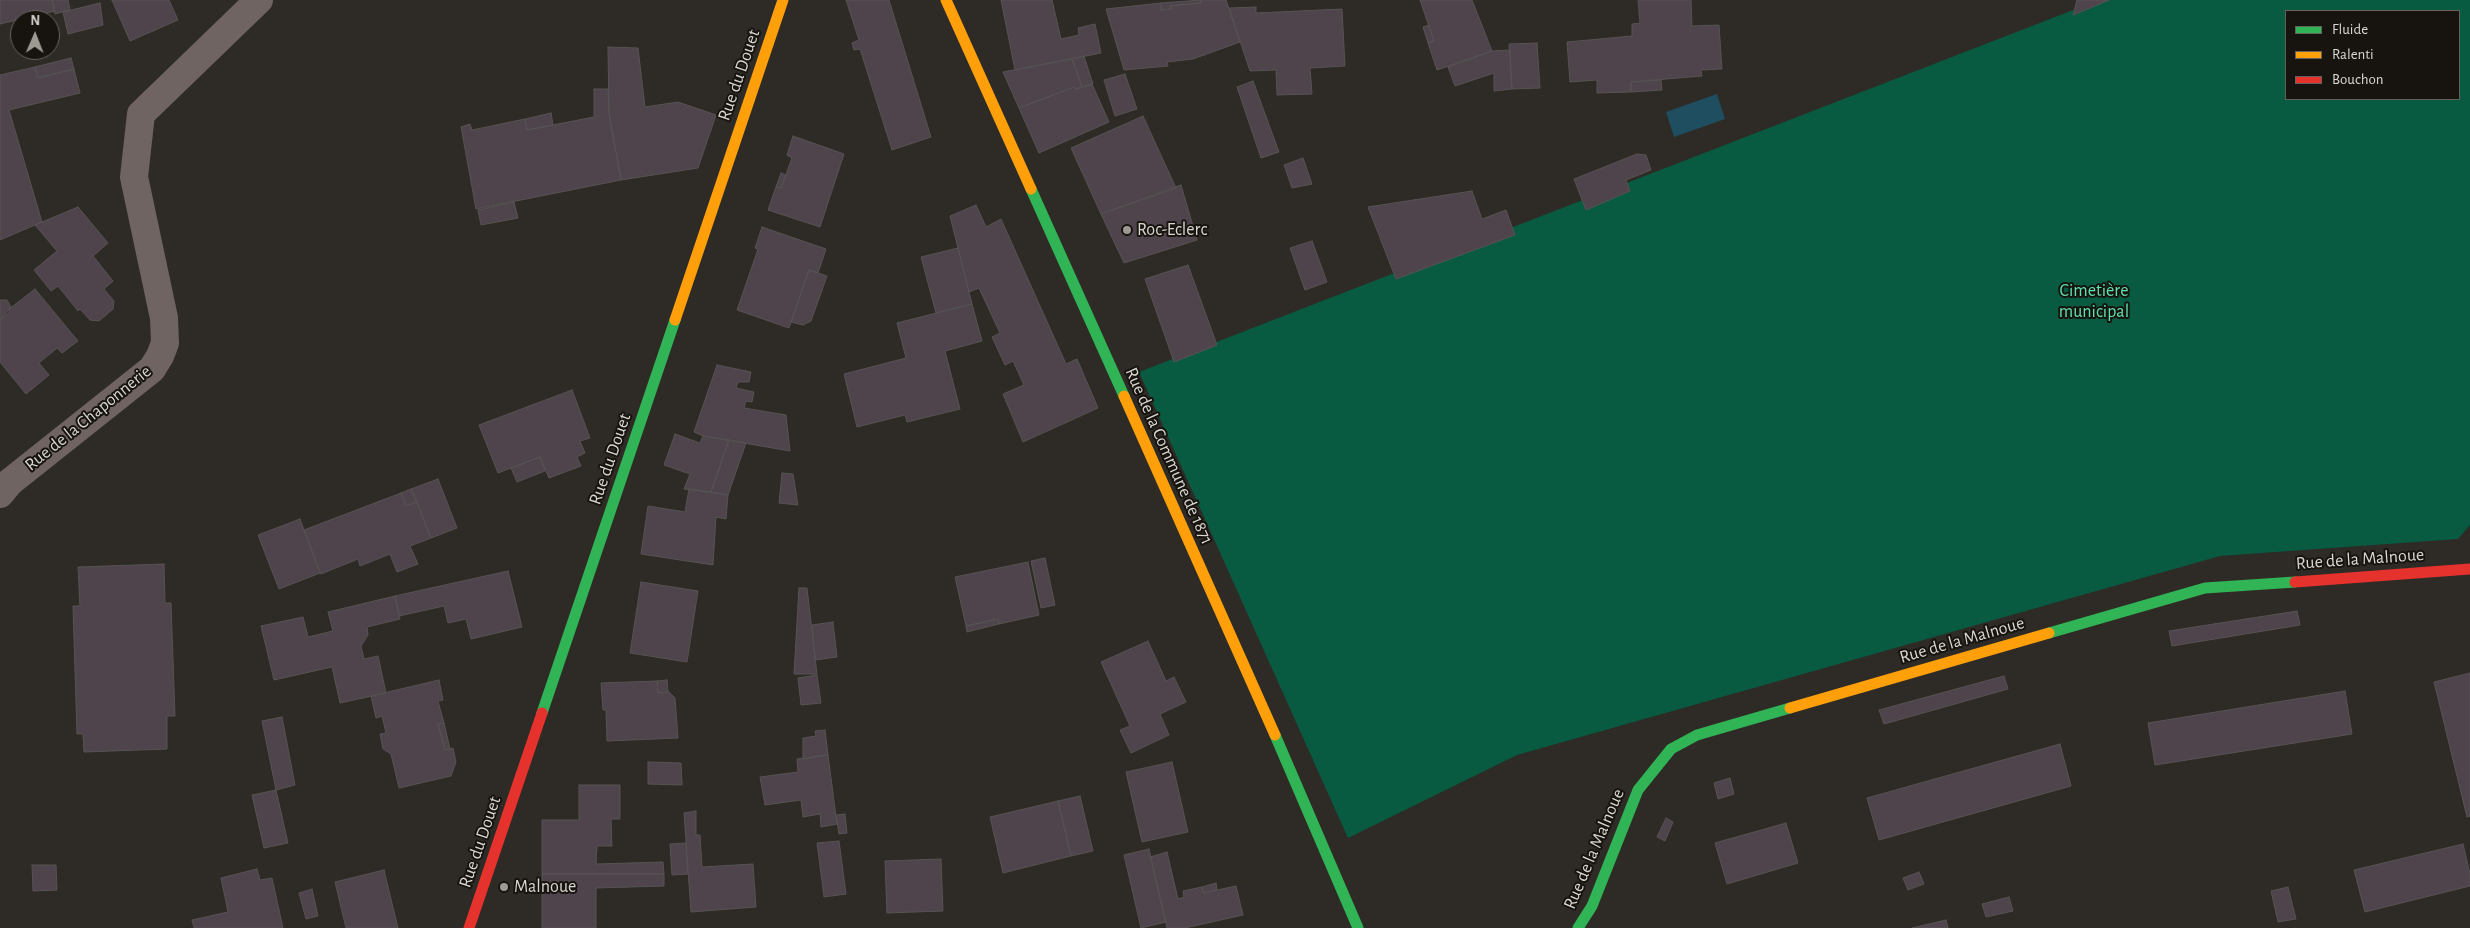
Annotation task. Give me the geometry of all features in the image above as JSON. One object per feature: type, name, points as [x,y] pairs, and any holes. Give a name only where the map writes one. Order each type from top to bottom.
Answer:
[{"type":"street","name":"Rue de la Chaponnerie","points":[[0,494],[10,482],[152,369],[160,356],[165,343],[164,318],[134,177],[141,114],[259,0]]},
{"type":"street","name":"Rue du Douet","points":[[469,928],[783,0]]},
{"type":"street","name":"Rue de la Commune de 1871","points":[[946,0],[1169,499],[1254,684],[1358,928]]},
{"type":"street","name":"Rue de la Malnoue","points":[[1578,928],[1592,906],[1638,790],[1671,749],[1698,735],[2205,588],[2470,569]]},
{"type":"green space","name":"Cimetière municipal","points":[[2099,0],[2470,0],[2470,525],[2458,539],[2220,556],[1517,755],[1348,838],[1139,372]]},
{"type":"water","points":[[1717,94],[1725,119],[1674,137],[1666,112]]},
{"type":"building","points":[[0,0],[52,0],[55,10],[10,10],[10,22],[0,24]]},
{"type":"building","points":[[52,0],[68,0],[70,10],[60,13],[60,10],[54,10]]},
{"type":"building","points":[[112,0],[169,0],[178,20],[130,41]]},
{"type":"building","points":[[846,0],[889,0],[931,137],[892,150],[860,49],[854,50],[852,43],[859,40]]},
{"type":"building","points":[[1001,0],[1052,0],[1061,39],[1079,35],[1078,28],[1095,24],[1101,53],[1015,70]]},
{"type":"building","points":[[1201,0],[1226,0],[1240,42],[1193,59],[1167,62],[1168,66],[1124,70],[1106,9],[1161,3],[1161,10],[1171,9],[1170,6],[1201,3]]},
{"type":"building","points":[[1201,0],[1201,3],[1170,6],[1171,9],[1161,10],[1161,3]]},
{"type":"building","points":[[1420,0],[1472,0],[1492,51],[1437,70],[1428,43],[1434,41]]},
{"type":"building","points":[[1638,0],[1691,0],[1692,26],[1719,25],[1722,69],[1701,70],[1702,76],[1631,82],[1631,92],[1597,93],[1597,80],[1570,82],[1567,42],[1632,36],[1632,24],[1640,23]]},
{"type":"building","points":[[2077,0],[2109,0],[2073,15]]},
{"type":"building","points":[[100,3],[103,25],[68,34],[63,12]]},
{"type":"building","points":[[1256,7],[1256,13],[1342,9],[1345,66],[1310,68],[1312,94],[1277,95],[1276,70],[1250,71],[1229,8]]},
{"type":"building","points":[[1429,25],[1434,41],[1428,43],[1423,27]]},
{"type":"building","points":[[1537,43],[1540,88],[1512,89],[1509,44]]},
{"type":"building","points":[[608,47],[638,48],[645,107],[678,102],[716,115],[698,168],[621,180],[609,113]]},
{"type":"building","points":[[1510,50],[1512,89],[1494,91],[1494,73],[1455,86],[1448,67],[1492,51]]},
{"type":"building","points":[[1084,56],[1093,84],[1082,87],[1072,59]]},
{"type":"building","points":[[71,58],[74,69],[38,78],[35,67]]},
{"type":"building","points":[[1072,59],[1082,87],[1076,89],[1074,87],[1019,108],[1003,72]]},
{"type":"building","points":[[35,67],[38,78],[74,69],[80,93],[9,110],[42,222],[0,240],[0,75]]},
{"type":"building","points":[[1125,74],[1137,109],[1115,116],[1104,80]]},
{"type":"building","points":[[1661,80],[1662,90],[1631,92],[1631,82]]},
{"type":"building","points":[[1253,81],[1279,152],[1261,158],[1237,87]]},
{"type":"building","points":[[1092,84],[1109,122],[1039,153],[1019,108],[1074,87],[1076,89]]},
{"type":"building","points":[[594,89],[608,89],[609,113],[621,180],[476,209],[461,127],[470,124],[472,130],[525,119],[527,130],[594,117]]},
{"type":"building","points":[[551,113],[553,125],[527,130],[525,119]]},
{"type":"building","points":[[1143,116],[1176,188],[1101,214],[1071,148]]},
{"type":"building","points":[[793,136],[844,154],[820,227],[768,210],[776,187],[781,188],[792,158],[787,155]]},
{"type":"building","points":[[1637,154],[1646,155],[1651,170],[1626,180],[1630,191],[1586,210],[1574,179]]},
{"type":"building","points":[[1303,158],[1312,184],[1292,188],[1284,165]]},
{"type":"building","points":[[781,173],[786,175],[781,188],[776,187]]},
{"type":"building","points":[[1181,185],[1197,240],[1124,263],[1101,214]]},
{"type":"building","points":[[1472,191],[1482,219],[1506,210],[1515,235],[1396,279],[1368,207]]},
{"type":"building","points":[[514,202],[518,218],[481,225],[478,210]]},
{"type":"building","points":[[976,205],[986,227],[1001,219],[1066,364],[1077,359],[1098,408],[1023,442],[1003,394],[1024,385],[1013,361],[1005,365],[992,337],[1000,333],[979,288],[969,292],[950,216]]},
{"type":"building","points":[[78,207],[108,243],[93,256],[113,281],[104,289],[114,301],[113,309],[99,321],[90,320],[80,309],[78,311],[58,286],[51,291],[34,270],[57,251],[35,225]]},
{"type":"building","points":[[762,227],[826,249],[818,273],[809,270],[789,328],[737,310],[758,249],[755,248]]},
{"type":"building","points":[[1312,241],[1327,282],[1305,290],[1290,248]]},
{"type":"building","points":[[958,248],[972,304],[936,313],[921,257]]},
{"type":"building","points":[[1188,265],[1217,345],[1174,362],[1145,279]]},
{"type":"building","points":[[809,270],[827,276],[811,321],[803,325],[791,322]]},
{"type":"building","points":[[35,289],[78,341],[62,353],[57,348],[39,363],[49,375],[26,394],[0,362],[0,320],[10,311],[8,310]]},
{"type":"building","points":[[0,300],[7,300],[11,307],[0,320]]},
{"type":"building","points":[[972,304],[982,341],[945,351],[960,409],[907,422],[905,415],[857,427],[844,374],[906,358],[897,323]]},
{"type":"building","points":[[717,365],[751,372],[749,382],[738,382],[736,388],[754,392],[752,402],[746,401],[744,408],[786,415],[790,451],[703,436],[694,432]]},
{"type":"building","points":[[572,390],[590,438],[580,441],[585,453],[577,457],[581,466],[549,478],[540,457],[498,473],[479,425]]},
{"type":"building","points":[[675,434],[700,443],[703,436],[729,440],[711,492],[684,489],[690,474],[664,465]]},
{"type":"building","points":[[729,440],[746,443],[728,495],[711,492]]},
{"type":"building","points":[[540,457],[545,471],[517,482],[511,468]]},
{"type":"building","points":[[782,473],[793,474],[798,505],[779,503]]},
{"type":"building","points":[[438,479],[457,528],[431,538],[411,489]]},
{"type":"building","points":[[411,489],[417,502],[406,506],[401,493]]},
{"type":"building","points":[[689,489],[728,495],[726,519],[716,517],[713,565],[641,554],[648,506],[685,512]]},
{"type":"building","points":[[401,493],[406,506],[417,502],[431,538],[410,546],[418,564],[397,572],[390,554],[360,566],[358,559],[321,574],[304,530]]},
{"type":"building","points":[[300,519],[320,573],[279,589],[258,535]]},
{"type":"building","points":[[1045,558],[1055,605],[1041,608],[1031,561]]},
{"type":"building","points":[[1028,562],[1039,615],[999,624],[998,619],[966,626],[955,577]]},
{"type":"building","points":[[164,564],[165,603],[171,603],[175,716],[167,716],[167,749],[84,752],[83,734],[77,734],[73,606],[80,606],[78,567]]},
{"type":"building","points":[[508,571],[522,627],[471,639],[466,619],[448,623],[444,606],[399,616],[395,596]]},
{"type":"building","points":[[641,582],[698,591],[687,662],[630,653]]},
{"type":"building","points":[[799,588],[807,588],[817,674],[794,674]]},
{"type":"building","points":[[395,596],[400,619],[367,627],[368,635],[361,646],[364,659],[378,656],[386,693],[340,703],[332,667],[274,680],[261,626],[303,617],[308,637],[333,631],[328,612]]},
{"type":"building","points":[[2297,611],[2300,625],[2172,646],[2169,631]]},
{"type":"building","points":[[998,619],[999,624],[967,632],[966,626]]},
{"type":"building","points":[[833,622],[837,657],[815,660],[812,625]]},
{"type":"building","points":[[1148,641],[1166,681],[1174,677],[1186,702],[1160,714],[1169,735],[1131,753],[1120,730],[1130,726],[1101,662]]},
{"type":"building","points":[[2470,673],[2470,816],[2467,817],[2434,682]]},
{"type":"building","points":[[817,675],[821,703],[801,705],[798,678]]},
{"type":"building","points":[[2004,676],[2008,689],[1884,724],[1879,710]]},
{"type":"building","points":[[439,680],[443,700],[438,701],[444,723],[438,724],[445,750],[453,748],[456,762],[451,776],[399,788],[391,754],[383,749],[380,734],[386,733],[382,716],[376,718],[371,696]]},
{"type":"building","points":[[667,680],[668,692],[658,693],[657,681]]},
{"type":"building","points":[[657,681],[658,693],[669,692],[675,698],[678,738],[607,741],[606,710],[603,710],[601,683]]},
{"type":"building","points":[[2345,691],[2352,734],[2155,765],[2148,723]]},
{"type":"building","points":[[282,717],[295,785],[276,790],[262,721]]},
{"type":"building","points":[[444,723],[450,749],[445,750],[438,724]]},
{"type":"building","points":[[825,730],[828,755],[803,759],[803,738],[816,736],[815,731]]},
{"type":"building","points":[[2060,744],[2071,786],[1879,840],[1867,798]]},
{"type":"building","points":[[828,755],[837,824],[821,827],[820,814],[803,817],[801,800],[765,805],[760,777],[798,772],[797,759]]},
{"type":"building","points":[[648,762],[681,763],[682,785],[648,784]]},
{"type":"building","points":[[1172,762],[1188,832],[1142,842],[1126,772]]},
{"type":"building","points":[[1730,778],[1734,794],[1718,799],[1714,783]]},
{"type":"building","points":[[579,785],[620,785],[620,819],[611,819],[612,846],[597,846],[596,864],[663,862],[664,874],[542,874],[542,820],[579,820]]},
{"type":"building","points":[[276,790],[288,843],[264,848],[252,795]]},
{"type":"building","points":[[1080,796],[1093,851],[1071,856],[1058,801]]},
{"type":"building","points":[[1058,801],[1071,856],[1003,873],[990,817]]},
{"type":"building","points":[[696,811],[696,835],[700,835],[702,867],[753,864],[756,907],[691,912],[684,813]]},
{"type":"building","points":[[845,814],[847,833],[839,834],[836,815]]},
{"type":"building","points":[[1666,818],[1673,822],[1665,841],[1657,837]]},
{"type":"building","points":[[1786,823],[1798,863],[1727,884],[1715,843]]},
{"type":"building","points":[[839,841],[846,894],[824,897],[817,843]]},
{"type":"building","points":[[686,843],[688,874],[672,875],[670,844]]},
{"type":"building","points":[[2463,844],[2470,874],[2470,886],[2365,912],[2354,870]]},
{"type":"building","points":[[1149,849],[1166,922],[1141,928],[1124,855]]},
{"type":"building","points":[[1167,852],[1178,899],[1184,897],[1183,891],[1202,887],[1203,893],[1236,886],[1243,915],[1185,928],[1167,928],[1150,857]]},
{"type":"building","points":[[941,859],[943,911],[887,913],[885,861]]},
{"type":"building","points":[[32,865],[56,865],[57,890],[33,891]]},
{"type":"building","points":[[257,869],[260,880],[272,878],[283,928],[194,928],[192,920],[228,912],[221,878]]},
{"type":"building","points":[[384,870],[398,928],[346,928],[335,882]]},
{"type":"building","points":[[1919,872],[1924,884],[1908,890],[1903,878]]},
{"type":"building","points":[[542,874],[664,874],[664,886],[596,888],[596,928],[542,928]]},
{"type":"building","points":[[1216,883],[1217,890],[1203,893],[1202,887]]},
{"type":"building","points":[[2288,887],[2296,919],[2278,922],[2271,891]]},
{"type":"building","points":[[312,889],[318,916],[306,919],[299,893]]},
{"type":"building","points":[[2009,897],[2013,911],[1986,917],[1982,904]]},
{"type":"building","points":[[1946,920],[1948,928],[1912,928]]},
{"type":"traffic: fast","points":[[1031,189],[1124,396]]},
{"type":"traffic: fast","points":[[542,713],[675,320]]},
{"type":"traffic: fast","points":[[2049,633],[2205,588],[2295,582]]},
{"type":"traffic: fast","points":[[1578,928],[1592,906],[1638,790],[1671,749],[1697,735],[1790,708]]},
{"type":"traffic: fast","points":[[1275,735],[1358,928]]},
{"type":"traffic: slow","points":[[675,320],[783,0]]},
{"type":"traffic: slow","points":[[946,0],[1031,189]]},
{"type":"traffic: slow","points":[[1124,396],[1275,735]]},
{"type":"traffic: slow","points":[[1790,708],[2049,633]]},
{"type":"traffic: jam","points":[[2295,582],[2470,569]]},
{"type":"traffic: jam","points":[[469,928],[542,713]]},
{"type":"place","name":"Roc-Eclerc","points":[[1127,230]]},
{"type":"place","name":"Malnoue","points":[[504,887]]}]
